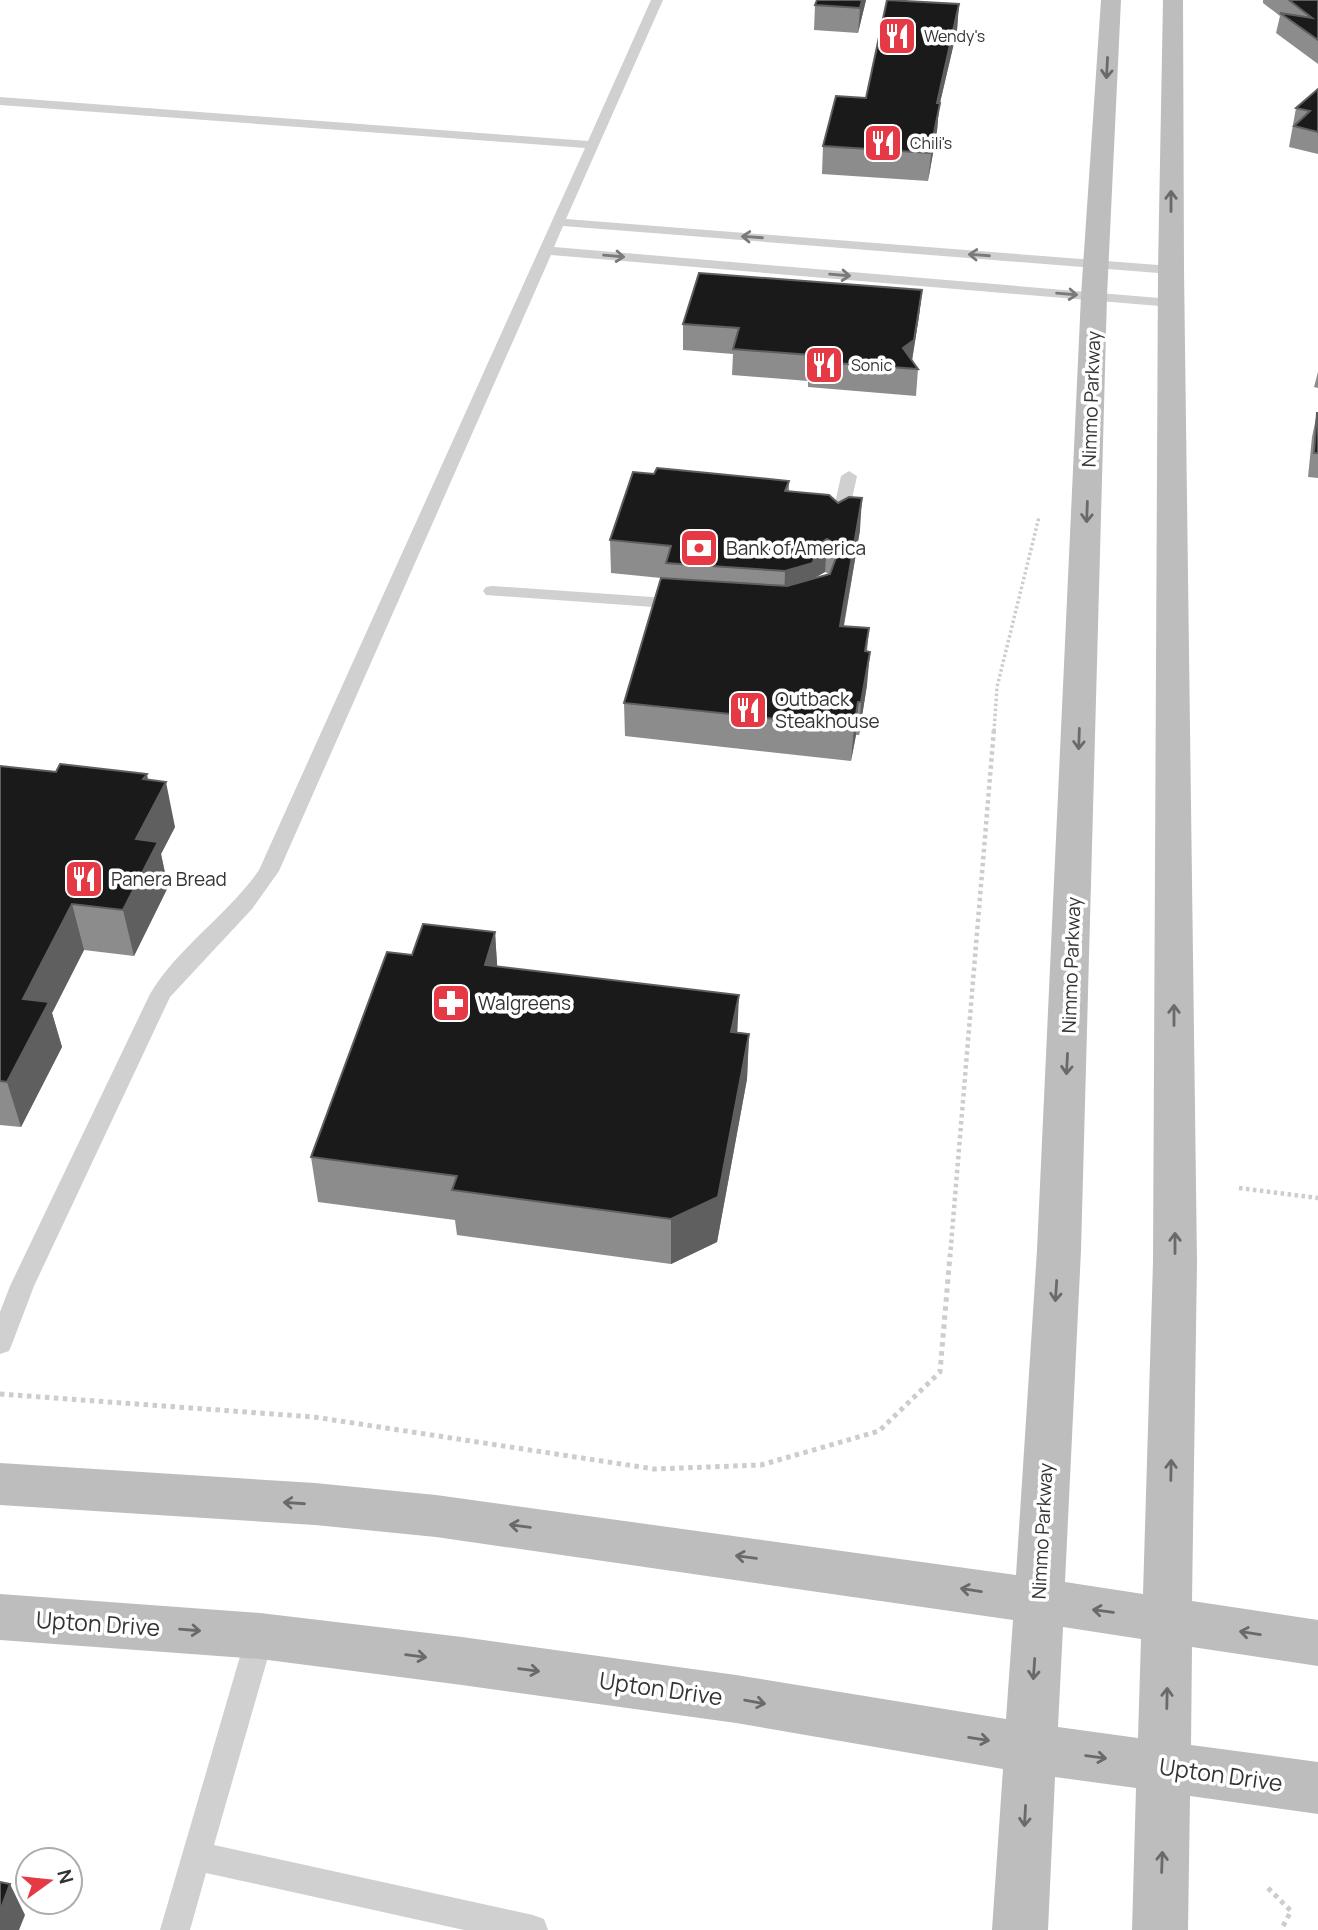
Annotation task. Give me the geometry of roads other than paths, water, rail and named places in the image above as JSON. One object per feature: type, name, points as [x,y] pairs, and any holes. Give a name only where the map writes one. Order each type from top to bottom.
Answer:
[{"type":"main road","name":"Nimmo Parkway","points":[[1020,1930],[1071,990],[1095,280],[1111,0]]},
{"type":"main road","points":[[1160,1930],[1166,1766],[1175,1262],[1171,286],[1174,0]]},
{"type":"main road","points":[[0,1484],[302,1503],[436,1516],[815,1567],[1318,1643]]},
{"type":"main road","name":"Upton Drive","points":[[0,1617],[260,1636],[736,1699],[1029,1748],[1318,1788]]},
{"type":"lane","points":[[0,1344],[22,1286],[161,994],[176,974],[253,897],[269,871],[380,625],[441,479],[657,0]]},
{"type":"lane","points":[[0,101],[593,145]]},
{"type":"lane","points":[[558,222],[1171,286]]},
{"type":"lane","points":[[546,250],[1171,286]]},
{"type":"lane","points":[[837,528],[849,476]]},
{"type":"lane","points":[[492,591],[705,606]]},
{"type":"lane","points":[[175,1930],[260,1636]]},
{"type":"lane","points":[[197,1856],[533,1930]]},
{"type":"place","name":"Wendy's","points":[[897,36]]},
{"type":"place","name":"Chili's","points":[[883,143]]},
{"type":"place","name":"Sonic","points":[[824,365]]},
{"type":"place","name":"Bank of America","points":[[699,548]]},
{"type":"place","name":"Outback Steakhouse","points":[[748,710]]},
{"type":"place","name":"Panera Bread","points":[[84,879]]},
{"type":"place","name":"Walgreens","points":[[451,1003]]}]
